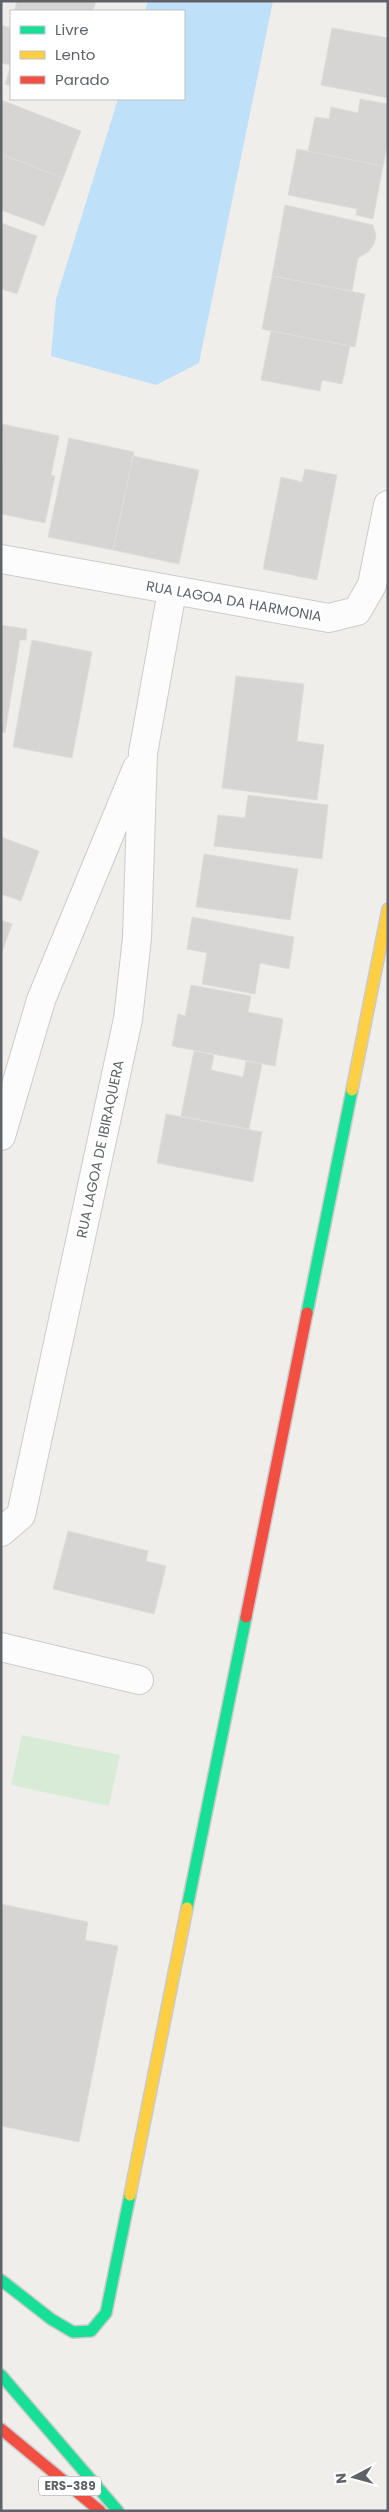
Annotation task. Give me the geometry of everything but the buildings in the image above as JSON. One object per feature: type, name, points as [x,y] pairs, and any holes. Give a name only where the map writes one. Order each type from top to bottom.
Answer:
[{"type":"street","name":"RUA LAGOA DA HARMONIA","points":[[1,559],[329,618],[357,611],[372,585],[388,505]]},
{"type":"street","name":"RUA LAGOA DE IBIRAQUERA","points":[[1,1532],[20,1515],[128,1019],[137,938],[143,753],[172,591]]},
{"type":"street","name":"RUA LAGOA DE IBIRAQUERA","points":[[1,1136],[41,1000],[143,753]]},
{"type":"street","points":[[1,2280],[51,2319],[73,2332],[91,2331],[106,2313],[388,909]]},
{"type":"street","points":[[1,1647],[138,1680]]},
{"type":"street","points":[[1,2375],[118,2511]]},
{"type":"street","name":"ERS-389","points":[[1,2429],[99,2511]]},
{"type":"street","points":[[34,2472],[99,2511]]},
{"type":"green space","points":[[22,1735],[120,1755],[109,1806],[11,1785]]},
{"type":"water","points":[[148,1],[273,1],[199,363],[156,385],[51,356],[56,299],[118,100],[185,100],[185,10],[145,10]]},
{"type":"traffic: fast","points":[[307,1313],[352,1090]]},
{"type":"traffic: fast","points":[[187,1908],[246,1617]]},
{"type":"traffic: fast","points":[[1,2280],[51,2319],[73,2332],[91,2331],[106,2313],[130,2195]]},
{"type":"traffic: fast","points":[[1,2375],[118,2511]]},
{"type":"traffic: slow","points":[[352,1090],[388,909]]},
{"type":"traffic: slow","points":[[130,2195],[187,1908]]},
{"type":"traffic: jam","points":[[246,1617],[307,1313]]},
{"type":"traffic: jam","points":[[1,2429],[100,2511]]}]
